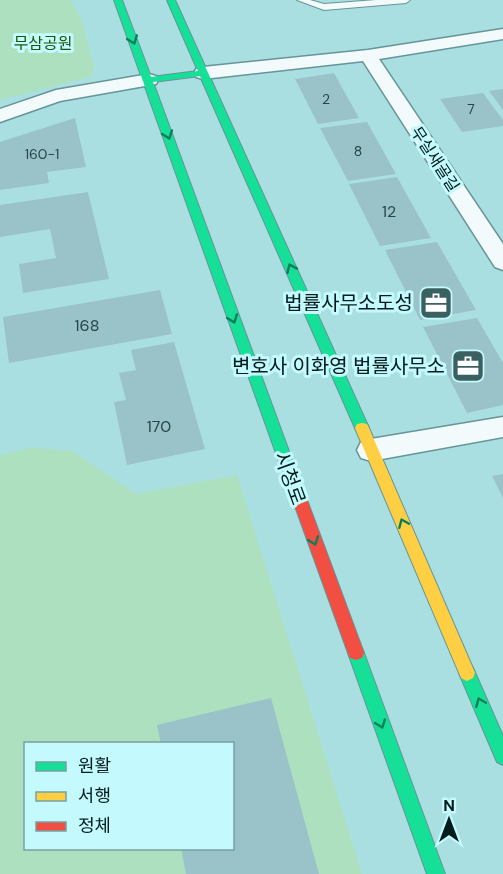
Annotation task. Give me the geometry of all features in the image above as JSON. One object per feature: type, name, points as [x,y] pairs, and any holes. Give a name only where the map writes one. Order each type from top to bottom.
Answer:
[{"type":"street","name":"시청로","points":[[118,0],[436,874]]},
{"type":"street","points":[[171,0],[371,450],[503,756]]},
{"type":"street","points":[[0,116],[56,96],[148,80],[368,55],[503,34]]},
{"type":"street","name":"무실새골길","points":[[368,55],[503,262]]},
{"type":"street","points":[[371,450],[503,427]]},
{"type":"lane","points":[[301,0],[324,7],[406,0]]},
{"type":"green space","name":"무삼공원","points":[[0,0],[71,0],[82,21],[94,67],[90,77],[0,100]]},
{"type":"green space","points":[[31,448],[72,451],[136,494],[237,475],[362,874],[0,874],[0,455]]},
{"type":"building","points":[[334,73],[359,118],[318,124],[295,79]]},
{"type":"building","points":[[503,89],[503,110],[489,91]]},
{"type":"building","points":[[483,93],[503,120],[503,126],[462,132],[440,99]]},
{"type":"building","points":[[75,118],[86,167],[47,172],[49,183],[0,190],[0,142]]},
{"type":"building","points":[[367,122],[396,174],[348,181],[320,128]]},
{"type":"building","points":[[397,177],[431,238],[380,246],[349,184]]},
{"type":"building","points":[[88,192],[109,279],[23,293],[19,264],[56,258],[50,229],[0,237],[0,205]]},
{"type":"building","points":[[437,242],[476,310],[420,320],[385,250]]},
{"type":"building","points":[[160,290],[172,334],[9,363],[3,317]]},
{"type":"building","points":[[477,318],[503,363],[503,405],[467,413],[423,327]]},
{"type":"building","points":[[174,342],[205,449],[127,465],[114,402],[126,400],[119,373],[136,370],[131,350]]},
{"type":"building","points":[[503,474],[503,498],[492,476]]},
{"type":"building","points":[[271,698],[319,874],[186,874],[181,850],[234,850],[234,742],[161,742],[157,725]]},
{"type":"traffic: fast","points":[[118,0],[290,473]]},
{"type":"traffic: fast","points":[[171,0],[362,428]]},
{"type":"traffic: fast","points":[[149,80],[203,73]]},
{"type":"traffic: fast","points":[[356,653],[436,874]]},
{"type":"traffic: fast","points":[[467,673],[503,756]]},
{"type":"traffic: slow","points":[[362,428],[467,673]]},
{"type":"traffic: jam","points":[[290,473],[356,653]]},
{"type":"place","name":"법률사무소도성","points":[[436,303]]},
{"type":"place","name":"변호사 이화영 법률사무소","points":[[468,366]]}]
